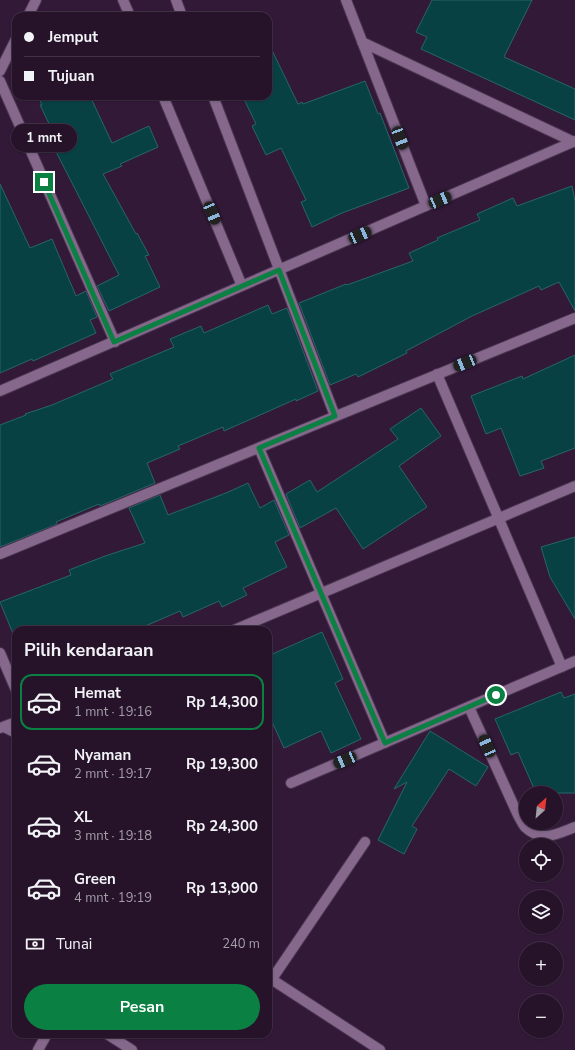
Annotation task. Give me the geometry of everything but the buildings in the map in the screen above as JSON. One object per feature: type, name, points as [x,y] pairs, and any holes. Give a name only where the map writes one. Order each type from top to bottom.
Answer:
[{"type":"street","points":[[30,12],[36,0]]},
{"type":"street","points":[[123,0],[128,12]]},
{"type":"street","points":[[176,0],[180,12]]},
{"type":"street","points":[[346,0],[426,206]]},
{"type":"street","points":[[362,42],[575,142]]},
{"type":"street","points":[[0,71],[12,47]]},
{"type":"street","points":[[0,81],[114,342]]},
{"type":"street","points":[[165,100],[242,286]]},
{"type":"street","points":[[215,100],[335,416]]},
{"type":"street","points":[[0,391],[575,142]]},
{"type":"street","points":[[0,554],[575,318]]},
{"type":"street","points":[[437,374],[562,667]]},
{"type":"street","points":[[259,448],[385,743]]},
{"type":"street","points":[[243,626],[575,486]]},
{"type":"street","points":[[0,653],[12,681]]},
{"type":"street","points":[[291,783],[575,661]]},
{"type":"street","points":[[469,707],[524,826],[542,836],[554,836],[575,827]]},
{"type":"street","points":[[2,728],[12,724]]},
{"type":"street","points":[[2,728],[12,732]]},
{"type":"street","points":[[272,975],[365,842]]},
{"type":"street","points":[[272,979],[380,1050]]},
{"type":"street","points":[[38,1050],[45,1038]]},
{"type":"street","points":[[113,1038],[132,1050]]},
{"type":"route","points":[[44,182],[114,342],[279,270],[335,416],[259,448],[385,743],[496,695]]}]
